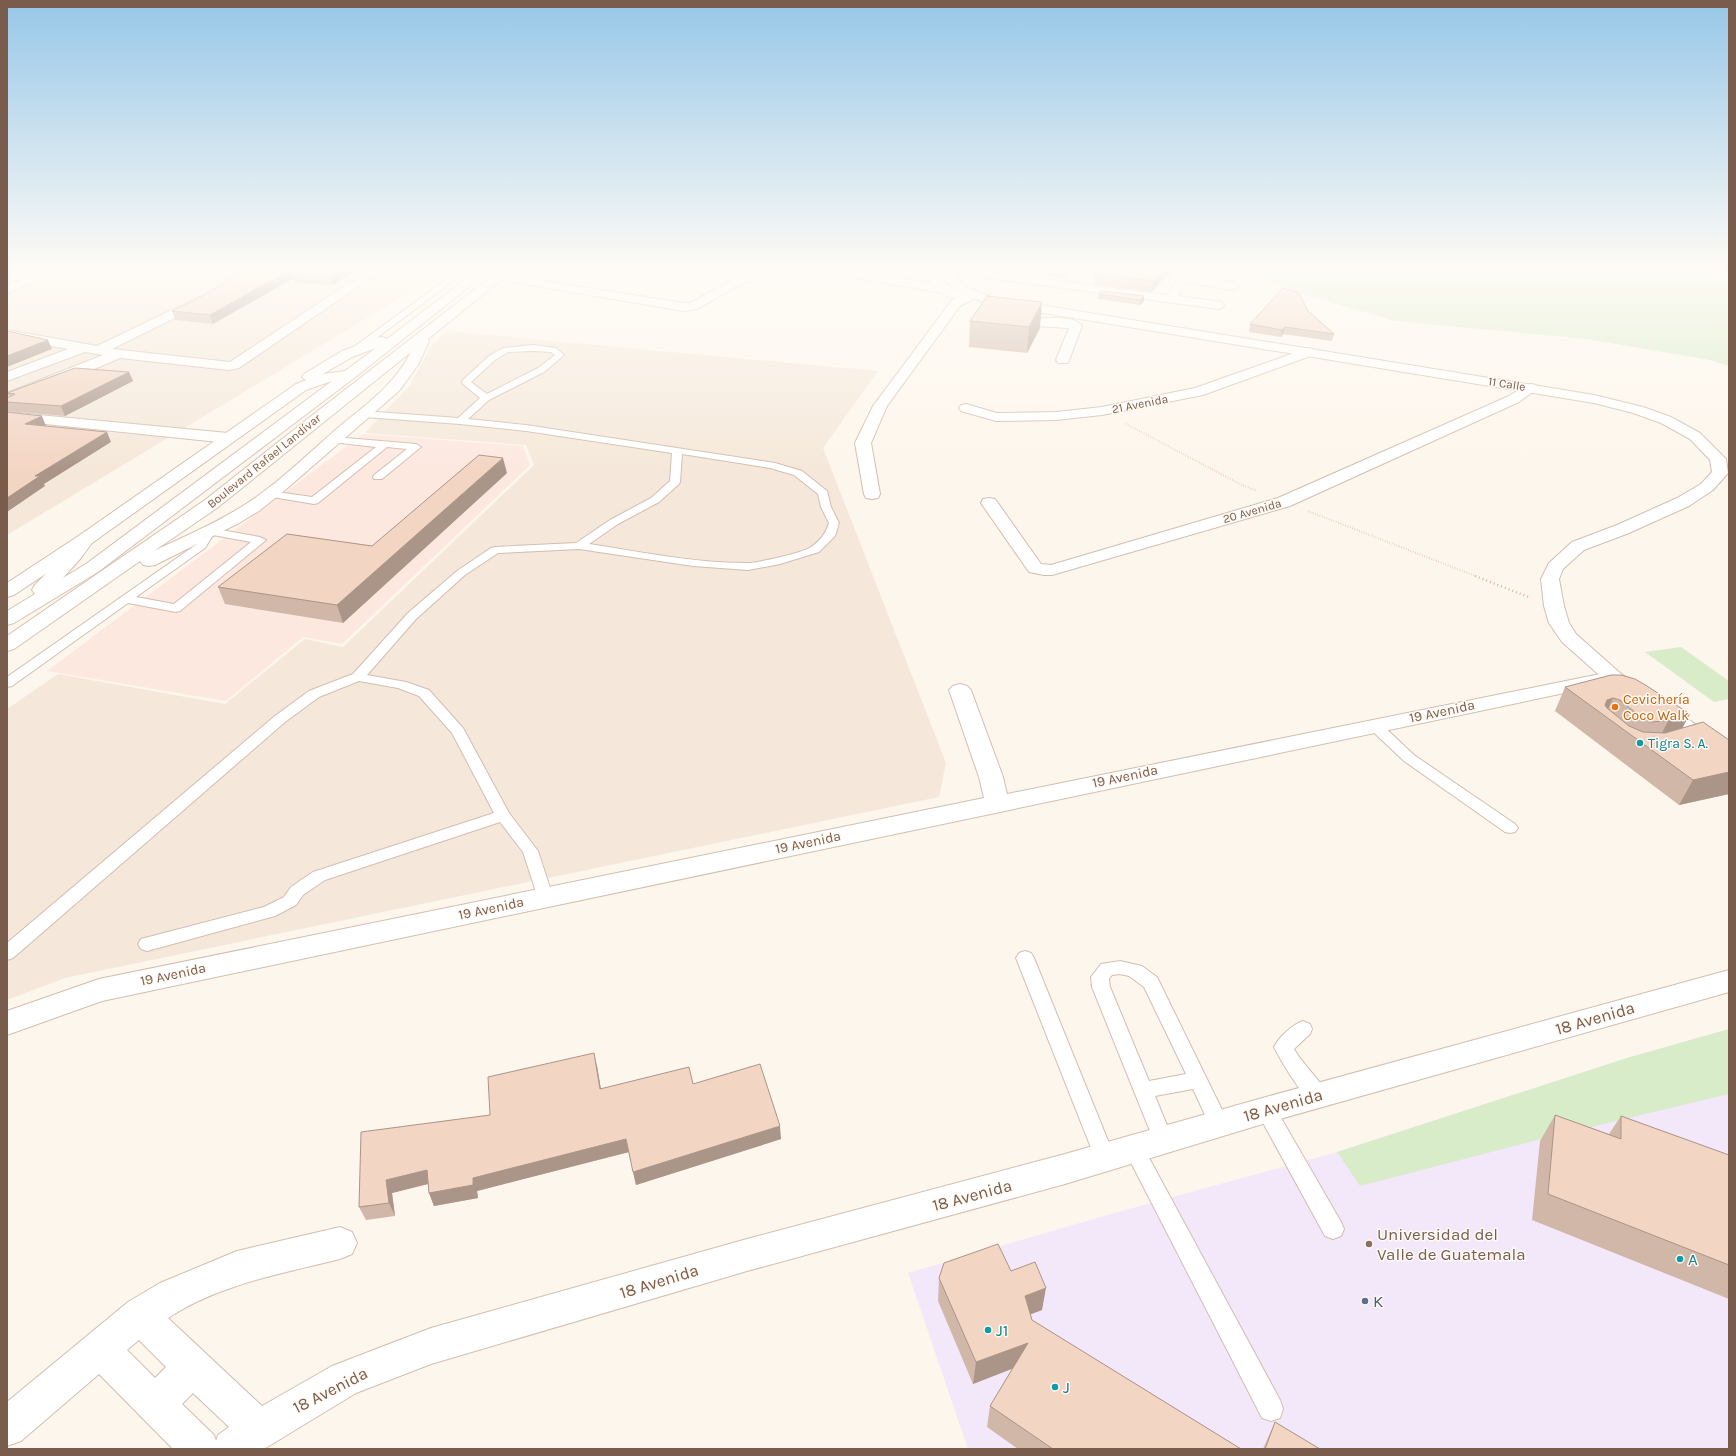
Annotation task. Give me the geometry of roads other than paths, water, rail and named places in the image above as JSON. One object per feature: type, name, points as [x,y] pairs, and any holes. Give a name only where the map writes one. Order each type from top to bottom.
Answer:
[{"type":"street","points":[[7,334],[97,351],[229,366],[234,365],[281,334]]},
{"type":"street","points":[[97,351],[132,334]]},
{"type":"street","points":[[301,387],[303,382],[312,375],[351,353],[401,334]]},
{"type":"street","name":"Boulevard Rafael Landívar","points":[[14,615],[92,568],[349,375],[401,334]]},
{"type":"street","name":"Boulevard Rafael Landívar","points":[[7,645],[211,504],[428,334]]},
{"type":"street","points":[[872,494],[863,443],[880,406],[933,334]]},
{"type":"street","points":[[1063,360],[1073,334]]},
{"type":"street","name":"11 Calle","points":[[1194,334],[1531,388],[1615,404],[1666,420],[1695,436],[1718,459],[1720,473],[1708,486],[1682,502],[1623,530],[1578,546],[1564,557],[1555,567],[1550,579],[1554,606],[1559,623],[1570,638],[1613,677],[1729,758]]},
{"type":"street","points":[[7,658],[137,568],[240,516],[270,494],[394,388],[411,365],[425,336]]},
{"type":"street","points":[[7,377],[83,348]]},
{"type":"street","name":"21 Avenida","points":[[966,408],[996,417],[1056,416],[1102,411],[1198,392],[1308,352]]},
{"type":"street","points":[[7,398],[118,354]]},
{"type":"street","points":[[7,591],[86,539],[301,387],[325,378],[349,375],[384,378],[390,382],[394,388]]},
{"type":"street","name":"20 Avenida","points":[[990,503],[1035,568],[1052,570],[1284,502],[1514,399],[1531,388]]},
{"type":"street","points":[[7,416],[228,438]]},
{"type":"street","points":[[61,434],[79,423]]},
{"type":"street","points":[[7,428],[210,451]]},
{"type":"street","points":[[135,443],[154,430]]},
{"type":"street","points":[[14,615],[46,586],[86,539]]},
{"type":"street","name":"19 Avenida","points":[[7,1023],[99,990],[996,802],[1613,677]]},
{"type":"street","points":[[960,690],[991,777],[996,802]]},
{"type":"street","name":"18 Avenida","points":[[246,1439],[345,1379],[431,1346],[747,1255],[1134,1149],[1318,1095],[1729,981]]},
{"type":"street","points":[[7,1427],[141,1314],[172,1295],[237,1268],[340,1243]]},
{"type":"street","points":[[141,1314],[165,1341],[194,1367],[246,1439]]},
{"type":"street","points":[[99,1349],[200,1449]]},
{"type":"street","points":[[155,1404],[194,1367]]},
{"type":"lane","points":[[351,353],[377,334]]},
{"type":"lane","points":[[460,421],[486,398],[541,370],[560,355],[553,350],[534,348],[506,350],[492,358],[466,382],[486,398]]},
{"type":"lane","points":[[7,953],[249,748],[280,719],[314,694],[358,677],[412,616],[461,573],[495,550],[579,546],[693,563],[748,567],[776,562],[815,550],[831,534],[834,523],[826,507],[823,493],[798,474],[771,465],[526,428],[460,421],[364,414]]},
{"type":"lane","points":[[334,440],[416,447],[378,476]]},
{"type":"lane","points":[[270,494],[314,501],[385,444]]},
{"type":"lane","points":[[579,546],[614,522],[654,500],[675,482],[677,450]]},
{"type":"lane","points":[[7,683],[125,599],[201,546],[210,531],[260,540],[176,608],[125,599]]},
{"type":"lane","points":[[358,677],[401,685],[424,693],[458,731],[503,815],[530,851],[545,897]]},
{"type":"lane","points":[[1374,725],[1409,758],[1468,797],[1510,828]]},
{"type":"lane","points":[[1681,743],[1698,737]]},
{"type":"lane","points":[[147,944],[269,912],[290,901],[297,891],[319,876],[503,815]]},
{"type":"lane","points":[[1025,958],[1134,1149],[1272,1409]]},
{"type":"lane","points":[[1134,1149],[1142,1090],[1101,987],[1100,977],[1106,969],[1126,967],[1137,971],[1151,982],[1219,1124]]},
{"type":"lane","points":[[1303,1029],[1283,1047],[1293,1065],[1318,1095]]},
{"type":"lane","points":[[1142,1090],[1198,1080]]},
{"type":"lane","points":[[1266,1110],[1333,1229]]},
{"type":"place","name":"Cevichería Coco Walk","points":[[1615,707]]},
{"type":"place","name":"Tigra S. A.","points":[[1640,743]]},
{"type":"place","name":"Universidad del Valle de Guatemala","points":[[1369,1244]]},
{"type":"place","name":"A","points":[[1680,1259]]},
{"type":"place","name":"K","points":[[1365,1301]]},
{"type":"place","name":"J1","points":[[988,1330]]},
{"type":"place","name":"J","points":[[1055,1387]]}]
